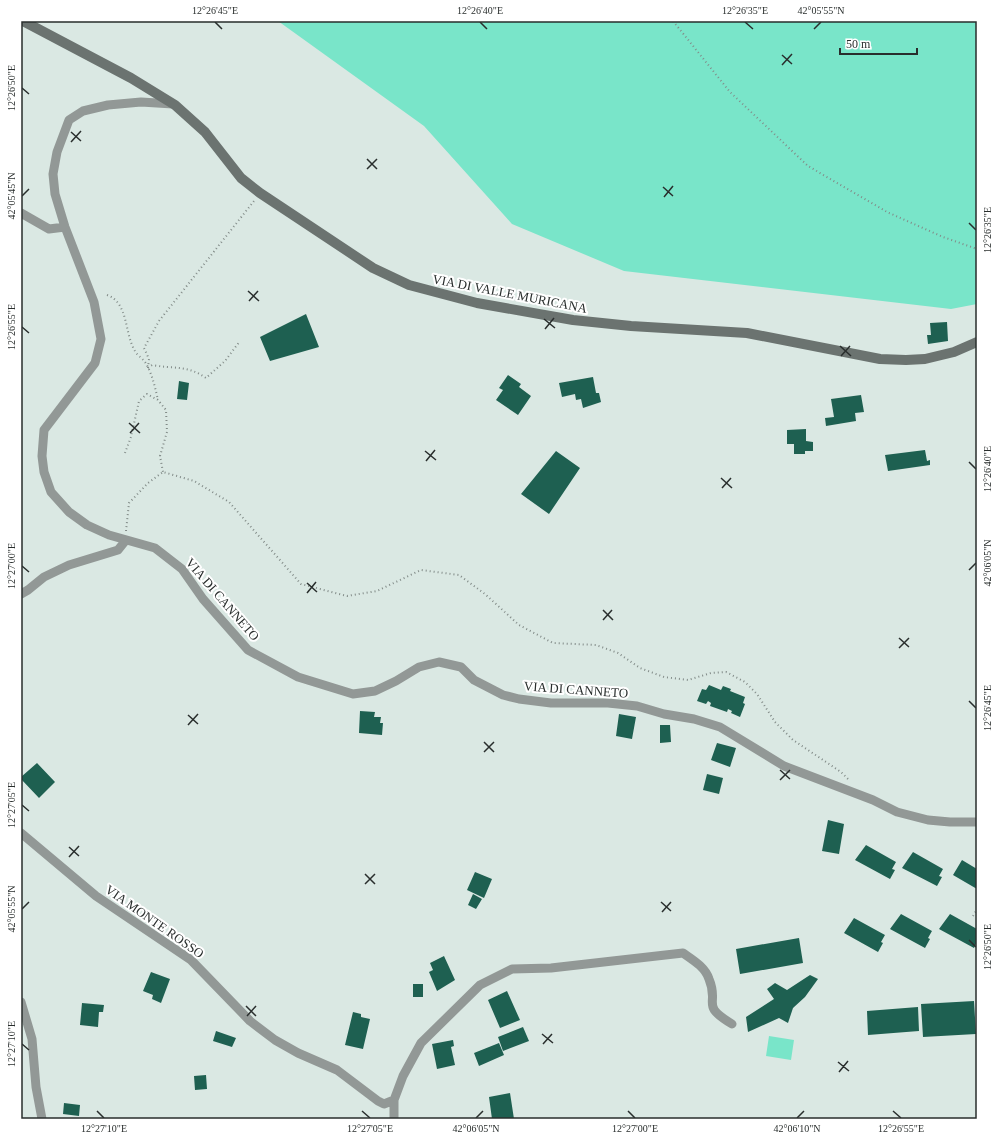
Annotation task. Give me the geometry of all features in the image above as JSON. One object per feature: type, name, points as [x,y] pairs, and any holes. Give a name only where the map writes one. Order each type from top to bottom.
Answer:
[{"type":"street","name":"VIA DI VALLE MURICANA","points":[[23,21],[131,78],[175,105],[205,132],[241,178],[260,194],[349,253],[396,280],[477,303],[592,323],[761,335],[886,359],[925,359],[954,352],[977,342]]},
{"type":"street","name":"VIA DI CANNETO","points":[[175,105],[150,102],[108,105],[83,111],[69,120],[59,144],[53,174],[55,194],[65,228],[94,302],[101,339],[95,364],[44,430],[42,456],[44,472],[51,492],[69,512],[87,525],[109,535],[155,548],[182,569],[203,599],[248,650],[298,677],[353,694],[375,691],[396,681],[419,667],[439,662],[461,668],[474,680],[503,695],[518,699],[551,703],[637,706],[708,723],[727,731],[784,766],[864,796],[897,812],[928,820],[977,822]]},
{"type":"street","points":[[21,213],[49,229],[65,228]]},
{"type":"street","points":[[21,594],[44,577],[62,568],[118,550],[126,540]]},
{"type":"street","name":"VIA MONTE ROSSO","points":[[21,833],[96,896],[192,960],[250,1021],[275,1040],[298,1054],[337,1070],[378,1101],[384,1104],[394,1100]]},
{"type":"street","points":[[394,1119],[394,1100],[403,1076],[421,1043],[480,985],[512,969],[551,968],[683,953],[699,964],[709,978],[712,1008],[718,1016],[732,1024]]},
{"type":"street","points":[[21,1002],[32,1039],[36,1087],[42,1119]]},
{"type":"path","points":[[673,21],[730,92],[808,166],[887,212],[943,237],[977,248]]},
{"type":"path","points":[[148,368],[149,359],[144,348],[159,321],[260,194]]},
{"type":"path","points":[[107,295],[114,298],[121,306],[133,348],[148,368],[158,400],[166,410],[167,432],[160,456],[163,472]]},
{"type":"path","points":[[148,368],[152,365],[165,368],[182,367],[198,372],[206,378],[225,361],[240,341]]},
{"type":"path","points":[[125,453],[131,437],[139,400],[147,394],[158,400]]},
{"type":"path","points":[[126,540],[129,503],[148,483],[163,472]]},
{"type":"path","points":[[163,472],[194,481],[229,502],[301,584],[347,596],[377,591],[421,570],[459,574],[485,594],[519,625],[553,643],[596,645],[618,653],[640,668],[664,677],[688,680],[711,673],[726,672],[745,682],[757,694],[775,722],[793,740],[840,772],[864,796]]},
{"type":"path","points":[[973,916],[977,909]]},
{"type":"green space","points":[[278,21],[977,21],[977,304],[951,309],[624,271],[512,224],[424,126]]},
{"type":"green space","points":[[769,1036],[794,1040],[791,1060],[766,1056]]},
{"type":"building","points":[[306,314],[319,347],[270,361],[260,337]]},
{"type":"building","points":[[947,322],[948,341],[928,344],[927,335],[931,335],[930,323]]},
{"type":"building","points":[[508,375],[521,384],[519,387],[531,396],[518,415],[496,400],[503,390],[499,388]]},
{"type":"building","points":[[593,377],[596,393],[599,393],[601,402],[583,408],[581,399],[576,400],[575,394],[562,397],[559,383]]},
{"type":"building","points":[[179,381],[189,383],[187,400],[177,399]]},
{"type":"building","points":[[861,395],[864,412],[855,413],[856,421],[826,426],[825,418],[834,417],[831,399]]},
{"type":"building","points":[[806,429],[806,441],[813,442],[813,451],[805,451],[805,454],[794,454],[794,444],[787,444],[787,430]]},
{"type":"building","points":[[925,450],[927,461],[930,460],[930,465],[888,471],[885,455]]},
{"type":"building","points":[[556,451],[580,468],[549,514],[521,494]]},
{"type":"building","points":[[709,685],[721,690],[723,686],[731,689],[730,691],[745,697],[743,703],[745,704],[740,717],[731,713],[732,711],[728,709],[727,712],[710,706],[711,703],[708,701],[706,704],[697,701],[702,689],[706,690]]},
{"type":"building","points":[[360,711],[375,712],[374,717],[381,717],[380,723],[383,723],[382,735],[359,733]]},
{"type":"building","points":[[619,714],[636,717],[632,739],[616,736]]},
{"type":"building","points":[[660,725],[670,725],[671,742],[660,743]]},
{"type":"building","points":[[717,743],[736,748],[730,767],[711,760]]},
{"type":"building","points":[[37,763],[55,782],[39,798],[21,779],[21,777]]},
{"type":"building","points":[[707,774],[723,778],[719,794],[703,790]]},
{"type":"building","points":[[828,820],[844,824],[839,854],[822,851]]},
{"type":"building","points":[[866,845],[896,862],[892,869],[895,870],[890,879],[855,860]]},
{"type":"building","points":[[913,852],[943,869],[939,876],[942,877],[937,886],[902,868]]},
{"type":"building","points":[[962,860],[977,869],[977,889],[953,875]]},
{"type":"building","points":[[475,872],[492,879],[484,898],[467,890]]},
{"type":"building","points":[[473,894],[482,899],[476,909],[468,905]]},
{"type":"building","points":[[901,914],[932,931],[925,948],[890,929]]},
{"type":"building","points":[[950,914],[977,929],[977,942],[974,948],[939,929]]},
{"type":"building","points":[[854,918],[885,935],[878,952],[844,933]]},
{"type":"building","points":[[799,938],[803,963],[740,974],[736,949]]},
{"type":"building","points":[[444,956],[455,980],[437,991],[429,972],[433,970],[430,963]]},
{"type":"building","points":[[151,972],[170,979],[161,1003],[152,999],[153,995],[143,991]]},
{"type":"building","points":[[810,975],[818,979],[805,997],[793,1008],[788,1023],[779,1018],[748,1032],[746,1017],[774,999],[767,989],[775,983],[787,990]]},
{"type":"building","points":[[413,984],[423,984],[423,997],[413,997]]},
{"type":"building","points":[[507,991],[520,1020],[500,1028],[488,1000]]},
{"type":"building","points":[[974,1001],[976,1034],[923,1037],[921,1004]]},
{"type":"building","points":[[82,1003],[104,1005],[103,1012],[99,1012],[98,1027],[80,1025]]},
{"type":"building","points":[[918,1007],[919,1031],[868,1035],[867,1011]]},
{"type":"building","points":[[353,1012],[361,1014],[361,1017],[370,1019],[363,1049],[345,1045]]},
{"type":"building","points":[[523,1027],[529,1041],[503,1051],[498,1037]]},
{"type":"building","points":[[216,1031],[236,1038],[232,1047],[213,1041]]},
{"type":"building","points":[[453,1040],[454,1046],[451,1047],[455,1065],[437,1069],[432,1044]]},
{"type":"building","points":[[499,1043],[504,1055],[479,1066],[474,1053]]},
{"type":"building","points":[[206,1075],[207,1089],[195,1090],[194,1076]]},
{"type":"building","points":[[510,1093],[514,1119],[492,1119],[489,1097]]},
{"type":"building","points":[[64,1103],[80,1105],[79,1116],[63,1114]]}]
